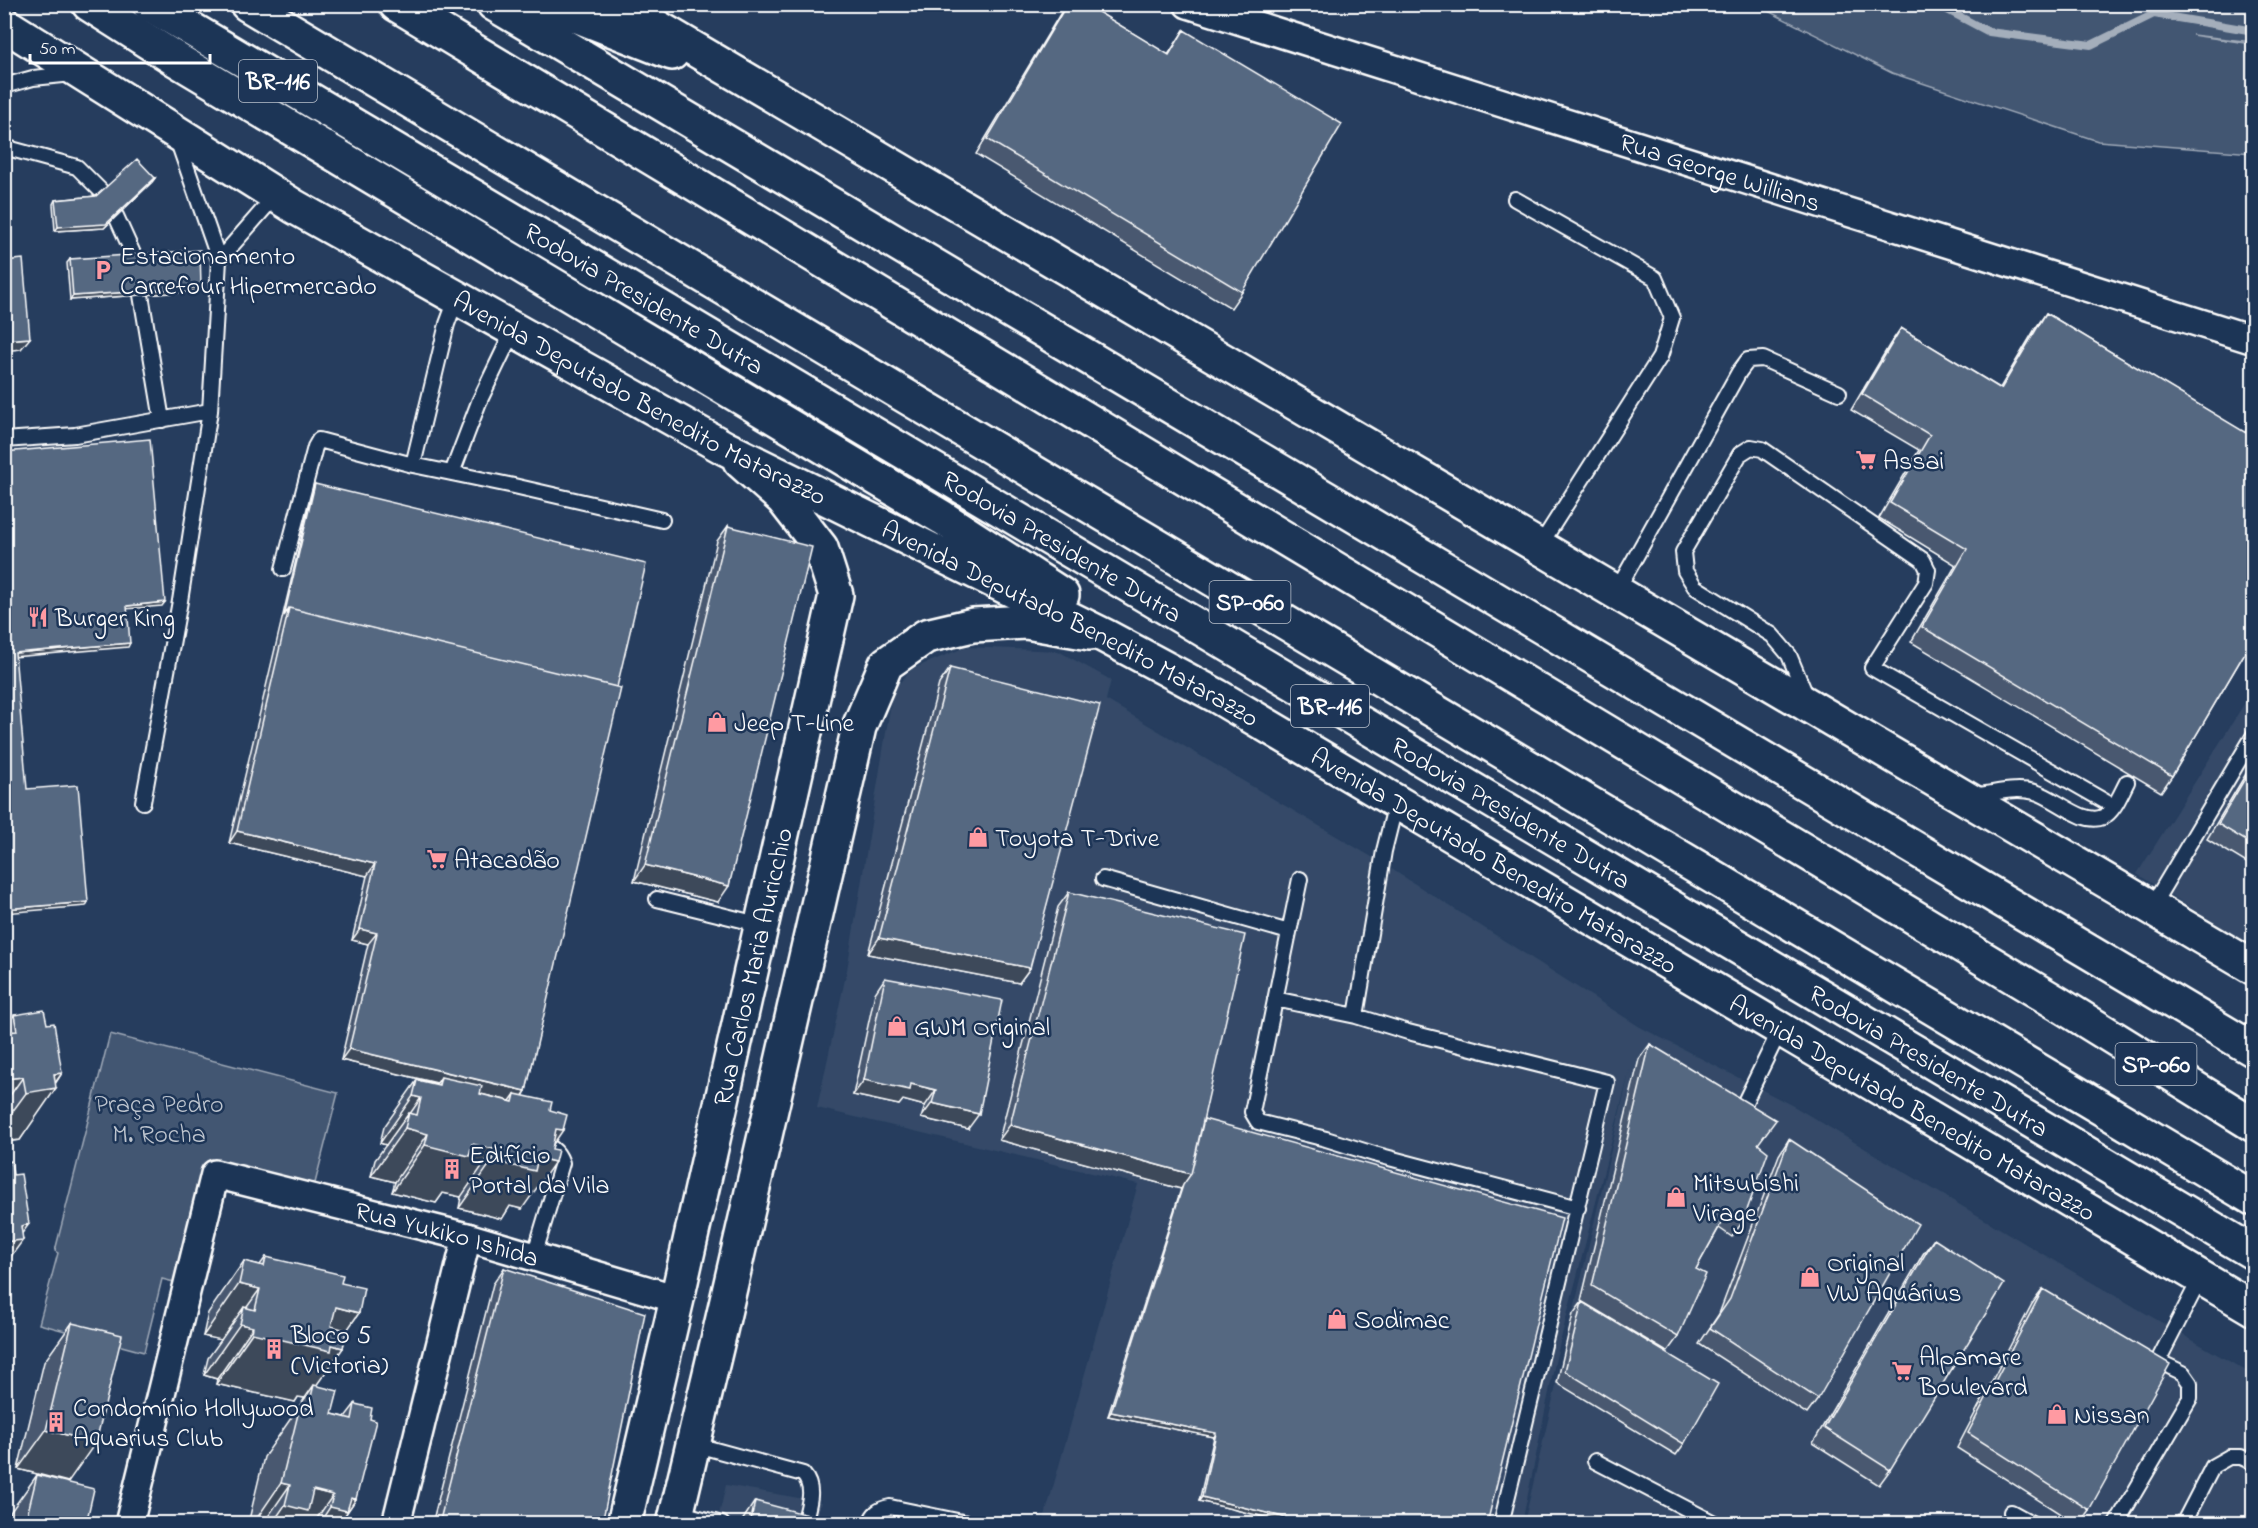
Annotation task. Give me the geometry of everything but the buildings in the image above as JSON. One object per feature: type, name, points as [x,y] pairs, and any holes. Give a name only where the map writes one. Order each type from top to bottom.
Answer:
[{"type":"main road","points":[[89,4],[187,67],[943,518],[1217,696]]},
{"type":"main road","name":"Rodovia Presidente Dutra","points":[[149,4],[2253,1253]]},
{"type":"main road","name":"Rodovia Presidente Dutra","points":[[247,4],[2253,1199]]},
{"type":"main road","name":"SP-060","points":[[396,4],[2028,985],[2253,1125]]},
{"type":"main road","points":[[494,4],[2253,1050]]},
{"type":"main road","points":[[547,4],[651,47],[736,74]]},
{"type":"main road","points":[[618,4],[2253,968]]},
{"type":"main road","name":"Avenida Deputado Benedito Matarazzo","points":[[4,24],[276,195],[725,448],[1105,636],[1217,696],[2253,1309]]},
{"type":"main road","name":"Rua Carlos Maria Auricchio","points":[[624,1524],[836,595],[821,548],[783,499],[725,448]]},
{"type":"main road","name":"Rua Carlos Maria Auricchio","points":[[675,1518],[859,727],[886,664],[926,636],[973,625],[1026,622],[1105,636]]},
{"type":"main road","points":[[677,1299],[717,1344]]},
{"type":"street","name":"Rua George Willians","points":[[1188,4],[2253,340]]},
{"type":"street","name":"Rua Yukiko Ishida","points":[[129,1524],[215,1174],[466,1237],[677,1299]]},
{"type":"street","points":[[396,1524],[466,1237]]},
{"type":"lane","points":[[4,86],[33,78],[83,73]]},
{"type":"lane","points":[[143,802],[180,601],[210,411],[219,260],[174,131]]},
{"type":"lane","points":[[4,147],[77,167],[102,192]]},
{"type":"lane","points":[[219,260],[276,195]]},
{"type":"lane","points":[[1515,199],[1655,278],[1672,318],[1660,357],[1539,547]]},
{"type":"lane","points":[[116,216],[135,258]]},
{"type":"lane","points":[[141,295],[162,420]]},
{"type":"lane","points":[[413,465],[447,324],[457,297]]},
{"type":"lane","points":[[452,473],[479,402],[514,330]]},
{"type":"lane","points":[[1616,592],[1739,372],[1748,360],[1763,359],[1839,393]]},
{"type":"lane","points":[[4,440],[75,435],[210,411]]},
{"type":"lane","points":[[284,569],[315,447],[319,440],[413,465],[662,520]]},
{"type":"lane","points":[[1810,707],[1789,656],[1772,635],[1695,587],[1685,571],[1683,552],[1740,454],[1750,447],[1762,449],[1923,560],[1928,570],[1926,583],[1872,668],[2114,806]]},
{"type":"lane","points":[[2151,908],[2253,735]]},
{"type":"lane","points":[[1963,797],[2016,790],[2034,792],[2051,798],[2087,819],[2103,817],[2114,806],[2127,782]]},
{"type":"lane","points":[[1356,1016],[1384,851],[1396,801]]},
{"type":"lane","points":[[1103,879],[1289,932]]},
{"type":"lane","points":[[1300,879],[1252,1112],[1258,1122],[1578,1208]]},
{"type":"lane","points":[[657,898],[762,925]]},
{"type":"lane","points":[[1275,999],[1356,1016],[1408,1032],[1607,1082],[1501,1524]]},
{"type":"lane","points":[[1742,1108],[1780,1030]]},
{"type":"lane","points":[[521,1136],[552,1147],[559,1154],[562,1163],[534,1257]]},
{"type":"lane","points":[[2116,1524],[2190,1398],[2190,1383],[2183,1373],[2158,1361],[2200,1279]]},
{"type":"lane","points":[[693,1444],[803,1474],[809,1481],[811,1490],[804,1524]]},
{"type":"lane","points":[[2183,1524],[2213,1466],[2229,1457],[2241,1457],[2253,1463]]},
{"type":"lane","points":[[1596,1461],[1716,1524]]},
{"type":"lane","points":[[870,1524],[872,1517],[880,1509],[890,1507],[972,1524]]},
{"type":"lane","points":[[2011,1512],[2033,1524]]},
{"type":"lane","points":[[675,1518],[722,1524]]},
{"type":"shaded area","points":[[966,647],[1058,651],[1111,680],[1106,700],[1382,863],[1640,1027],[1795,1107],[2058,1263],[2253,1375],[2253,1523],[1524,1523],[1630,1069],[1556,1358],[1522,1523],[1043,1523],[1138,1184],[817,1108],[847,970],[893,690],[912,669]],"holes":[[[2048,1280],[1960,1438],[2025,1317]]]},
{"type":"shaded area","points":[[2253,690],[2253,947],[2137,874]]},
{"type":"shaded area","points":[[726,1485],[821,1502],[816,1523],[717,1524]]},
{"type":"green space","points":[[1756,5],[2253,5],[2253,42],[2192,35],[2253,44],[2253,153],[2098,141],[1892,73]]},
{"type":"green space","name":"Praça Pedro M. Rocha","points":[[110,1034],[338,1093],[314,1187],[213,1161],[182,1284],[162,1279],[144,1352],[39,1324],[58,1253],[55,1251]]},
{"type":"waterway","points":[[1936,4],[1989,32],[2091,45],[2154,14],[2254,31]]},
{"type":"place","name":"Estacionamento Carrefour Hipermercado","points":[[103,270]]},
{"type":"place","name":"Assai","points":[[1866,460]]},
{"type":"place","name":"Burger King","points":[[38,617]]},
{"type":"place","name":"Jeep T-Line","points":[[717,722]]},
{"type":"place","name":"Toyota T-Drive","points":[[978,837]]},
{"type":"place","name":"Atacadão","points":[[437,859]]},
{"type":"place","name":"GWM Original","points":[[897,1026]]},
{"type":"place","name":"Edifício Portal da Vila","points":[[452,1169]]},
{"type":"place","name":"Mitsubishi Virage","points":[[1676,1197]]},
{"type":"place","name":"Original VW Aquárius","points":[[1810,1277]]},
{"type":"place","name":"Sodimac","points":[[1337,1319]]},
{"type":"place","name":"Bloco 5 (Victoria)","points":[[274,1349]]},
{"type":"place","name":"Alpamare Boulevard","points":[[1902,1371]]},
{"type":"place","name":"Nissan","points":[[2057,1414]]},
{"type":"place","name":"Condomínio Hollywood Aquarius Club","points":[[56,1422]]}]
